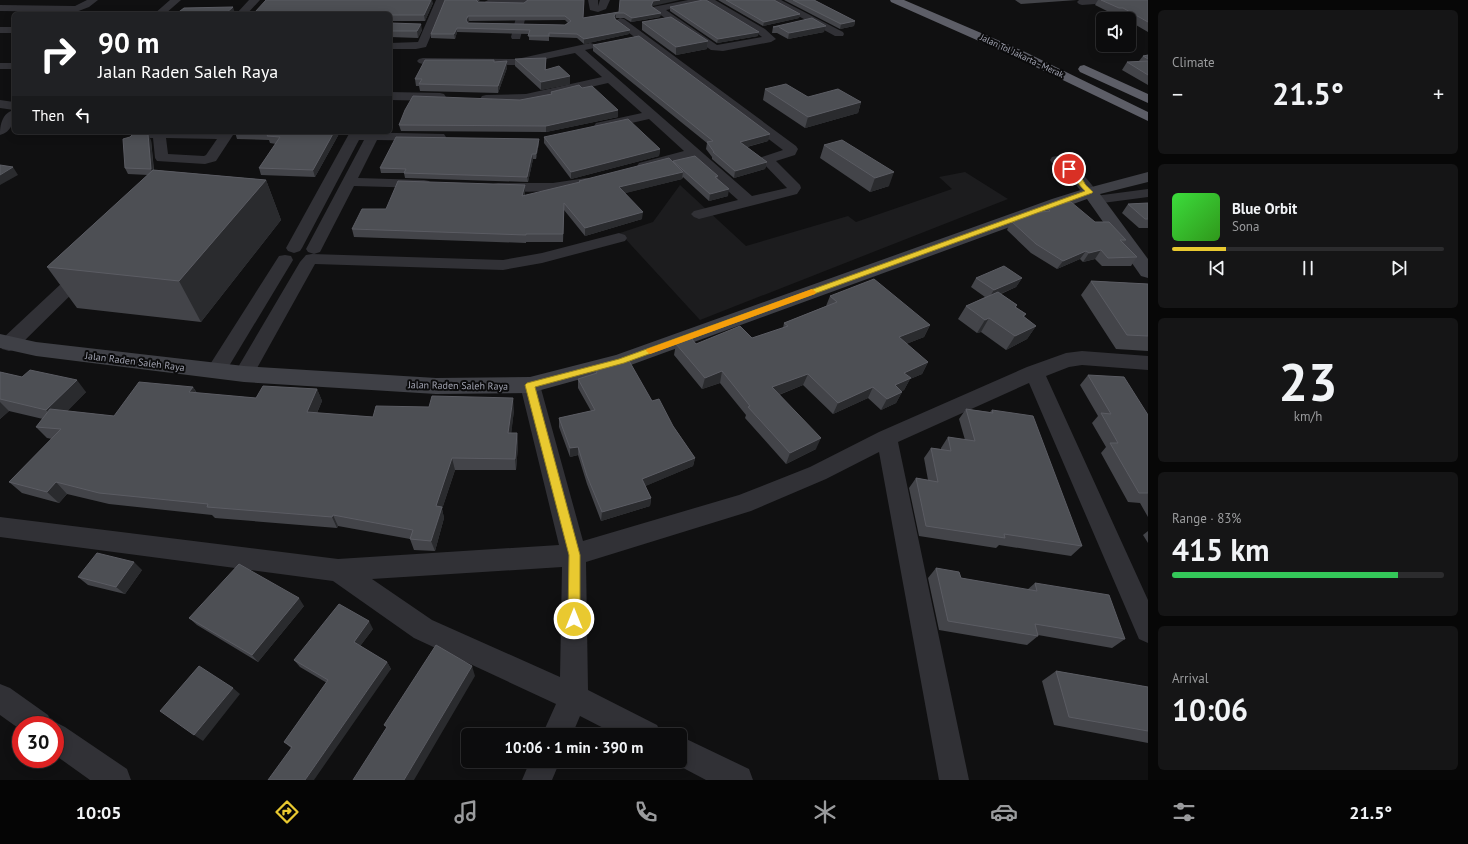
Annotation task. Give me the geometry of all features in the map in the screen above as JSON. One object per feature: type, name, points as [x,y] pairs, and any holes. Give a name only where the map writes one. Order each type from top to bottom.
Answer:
[{"type":"highway","name":"Jalan Tol Jakarta–Merak","points":[[895,0],[1019,54],[1148,117]]},
{"type":"highway","points":[[924,0],[938,6]]},
{"type":"highway","name":"Jalan Tol Jakarta–Merak","points":[[1072,63],[1148,99]]},
{"type":"main road","name":"Jalan Raden Saleh Raya","points":[[5,343],[244,374],[436,386],[530,385],[621,361],[1148,176]]},
{"type":"main road","points":[[1093,196],[1148,272]]},
{"type":"street","points":[[0,8],[76,9],[93,0]]},
{"type":"street","points":[[151,12],[166,0]]},
{"type":"street","points":[[162,12],[176,0]]},
{"type":"street","points":[[243,12],[255,0]]},
{"type":"street","points":[[392,46],[422,45],[441,0]]},
{"type":"street","points":[[593,0],[594,8],[598,10],[603,7],[605,0]]},
{"type":"street","points":[[703,0],[657,9],[711,46],[719,48],[771,39],[761,31],[708,0]]},
{"type":"street","points":[[774,0],[839,34]]},
{"type":"street","points":[[1082,2],[1108,0]]},
{"type":"street","points":[[482,3],[524,2],[516,38]]},
{"type":"street","points":[[658,22],[672,20]]},
{"type":"street","points":[[797,23],[812,20]]},
{"type":"street","points":[[417,25],[430,26]]},
{"type":"street","points":[[761,31],[775,28]]},
{"type":"street","points":[[625,29],[642,31],[791,149],[790,152],[767,160],[793,185],[794,189],[790,192],[699,214]]},
{"type":"street","points":[[0,30],[12,30]]},
{"type":"street","points":[[424,61],[512,62],[599,45]]},
{"type":"street","points":[[577,49],[749,202]]},
{"type":"street","points":[[0,66],[12,66]]},
{"type":"street","points":[[472,98],[526,98],[611,79]]},
{"type":"street","points":[[393,95],[448,98]]},
{"type":"street","points":[[0,104],[12,106]]},
{"type":"street","points":[[591,128],[651,114]]},
{"type":"street","points":[[0,131],[12,116]]},
{"type":"street","points":[[140,134],[227,134]]},
{"type":"street","points":[[159,134],[162,158],[205,160],[211,158],[227,134]]},
{"type":"street","points":[[216,371],[290,254],[356,134],[450,138]]},
{"type":"street","points":[[244,374],[312,255],[374,134]]},
{"type":"street","points":[[628,170],[694,153]]},
{"type":"street","points":[[1058,160],[1080,178],[1080,182],[1093,196],[1148,193]]},
{"type":"street","points":[[483,186],[546,188],[562,187],[599,178]]},
{"type":"street","points":[[349,182],[436,184]]},
{"type":"street","points":[[290,254],[303,246],[312,255],[503,265],[542,258],[619,238]]},
{"type":"street","points":[[5,343],[93,262]]},
{"type":"street","points":[[0,527],[338,570],[574,555],[743,504],[818,473],[887,438],[1034,372],[1066,360],[1082,358],[1148,363]]},
{"type":"street","points":[[1034,372],[1148,630]]},
{"type":"street","points":[[530,385],[574,555],[574,698],[560,728]]},
{"type":"street","points":[[887,438],[954,780]]},
{"type":"street","points":[[338,570],[423,629],[574,698],[633,728]]},
{"type":"street","points":[[0,698],[25,716]]},
{"type":"street","points":[[64,743],[116,780]]},
{"type":"street","points":[[687,754],[738,780]]},
{"type":"street","points":[[536,780],[542,768]]},
{"type":"shaded area","points":[[965,172],[1008,199],[700,320],[620,233],[653,222],[680,185],[746,246],[848,216],[856,222],[952,189],[939,177]]},
{"type":"building","points":[[266,0],[431,0],[424,15],[392,15],[392,12],[255,12]]},
{"type":"building","points":[[445,0],[524,3],[528,0],[584,0],[583,18],[619,12],[620,0],[660,0],[653,1],[651,6],[661,13],[632,18],[624,13],[616,13],[614,16],[615,19],[630,30],[584,39],[577,34],[549,33],[549,36],[528,36],[530,30],[457,28],[454,34],[431,34]],"holes":[[[468,16],[565,16],[571,21],[565,25],[468,23],[466,20]]]},
{"type":"building","points":[[706,0],[759,32],[718,39],[670,7]]},
{"type":"building","points":[[726,0],[774,0],[800,14],[764,22]]},
{"type":"building","points":[[793,0],[814,0],[855,21],[841,24]]},
{"type":"building","points":[[1101,0],[1148,0],[1148,22],[1136,15],[1136,12],[1130,12],[1123,8],[1119,8]]},
{"type":"building","points":[[233,7],[227,12],[179,12],[184,8]]},
{"type":"building","points":[[671,17],[708,41],[676,47],[642,22]]},
{"type":"building","points":[[812,18],[826,26],[789,33],[779,27],[773,27]]},
{"type":"building","points":[[392,23],[421,24],[417,31],[392,31]]},
{"type":"building","points":[[639,36],[770,134],[740,142],[767,162],[735,171],[713,152],[707,142],[713,141],[593,45]]},
{"type":"building","points":[[546,58],[545,70],[559,66],[570,76],[541,82],[515,59]]},
{"type":"building","points":[[425,60],[507,61],[498,86],[419,84],[422,79],[415,79]]},
{"type":"building","points":[[1148,61],[1148,75],[1127,62]]},
{"type":"building","points":[[786,84],[808,97],[838,89],[861,102],[808,117],[765,89]]},
{"type":"building","points":[[579,85],[582,88],[592,86],[618,110],[546,126],[399,125],[413,96],[520,100],[552,94],[551,92]]},
{"type":"building","points":[[628,119],[660,149],[571,172],[544,137]]},
{"type":"building","points":[[133,134],[148,134],[151,169],[125,168],[123,139],[130,137]]},
{"type":"building","points":[[268,134],[333,134],[313,170],[259,168],[280,137],[267,136]]},
{"type":"building","points":[[396,137],[539,139],[536,154],[532,154],[527,177],[404,173],[406,169],[380,168]]},
{"type":"building","points":[[842,140],[894,172],[875,178],[824,145]]},
{"type":"building","points":[[695,156],[718,176],[715,177],[729,189],[710,194],[673,161]]},
{"type":"building","points":[[669,158],[683,172],[619,187],[643,212],[585,228],[564,203],[563,234],[526,235],[352,229],[362,209],[386,209],[398,181],[525,185],[522,196]]},
{"type":"building","points":[[0,165],[13,167],[0,175]]},
{"type":"building","points":[[153,170],[266,180],[179,281],[47,267]]},
{"type":"building","points":[[1071,202],[1095,222],[1109,222],[1126,240],[1120,240],[1137,257],[1108,258],[1101,250],[1089,253],[1086,251],[1063,261],[1036,244],[1011,221],[1033,213],[1050,211],[1047,208]]},
{"type":"building","points":[[1148,203],[1148,219],[1145,219],[1128,204]]},
{"type":"building","points":[[1004,266],[1022,278],[994,290],[976,278]]},
{"type":"building","points":[[874,279],[930,325],[899,337],[928,362],[904,373],[911,378],[895,385],[902,392],[887,399],[873,387],[838,403],[808,374],[772,387],[821,438],[790,453],[748,407],[750,406],[722,371],[705,378],[676,344],[691,338],[696,344],[740,326],[752,338],[788,326],[784,323],[837,302],[830,296]]},
{"type":"building","points":[[1091,281],[1148,284],[1148,336],[1127,335]]},
{"type":"building","points":[[998,292],[1017,305],[1015,307],[1026,314],[1023,316],[1036,326],[1015,336],[989,318],[985,320],[966,306]]},
{"type":"building","points":[[628,359],[652,401],[659,399],[673,426],[695,458],[642,479],[651,498],[602,512],[587,476],[578,447],[570,448],[559,418],[595,410],[578,379],[597,373],[594,368]]},
{"type":"building","points":[[30,370],[77,380],[46,410],[0,399],[0,372],[22,377]]},
{"type":"building","points":[[1088,375],[1124,377],[1148,415],[1148,493],[1139,493],[1110,443],[1118,443],[1101,413],[1111,414]]},
{"type":"building","points":[[139,382],[193,387],[189,392],[256,398],[263,386],[317,389],[307,412],[373,417],[376,406],[429,407],[432,396],[513,398],[508,433],[517,433],[515,459],[452,458],[436,506],[442,507],[431,541],[410,539],[413,530],[333,515],[332,517],[207,507],[208,504],[99,493],[56,482],[47,492],[9,482],[61,429],[36,427],[50,409],[114,416]]},
{"type":"building","points":[[966,409],[993,413],[992,410],[1033,416],[1082,546],[1004,534],[1005,538],[926,526],[916,478],[938,482],[931,448],[951,451],[948,437],[975,441]]},
{"type":"building","points":[[97,553],[134,562],[116,587],[78,577]]},
{"type":"building","points":[[239,564],[299,598],[252,655],[189,618]]},
{"type":"building","points":[[936,568],[959,572],[961,578],[1037,591],[1035,583],[1109,595],[1125,639],[1035,624],[1038,636],[948,621]]},
{"type":"building","points":[[339,604],[369,621],[354,642],[387,662],[305,780],[268,780],[292,747],[284,742],[328,680],[294,660]]},
{"type":"building","points":[[436,645],[472,666],[404,780],[353,780],[387,727],[384,725]]},
{"type":"building","points":[[199,666],[233,688],[194,735],[160,711]]},
{"type":"building","points":[[1056,671],[1148,687],[1148,731],[1069,717]]},
{"type":"slow traffic","points":[[650,351],[812,292]]},
{"type":"route","points":[[574,619],[574,555],[530,385],[621,361],[1090,192],[1080,182],[1080,178],[1069,169]]}]
